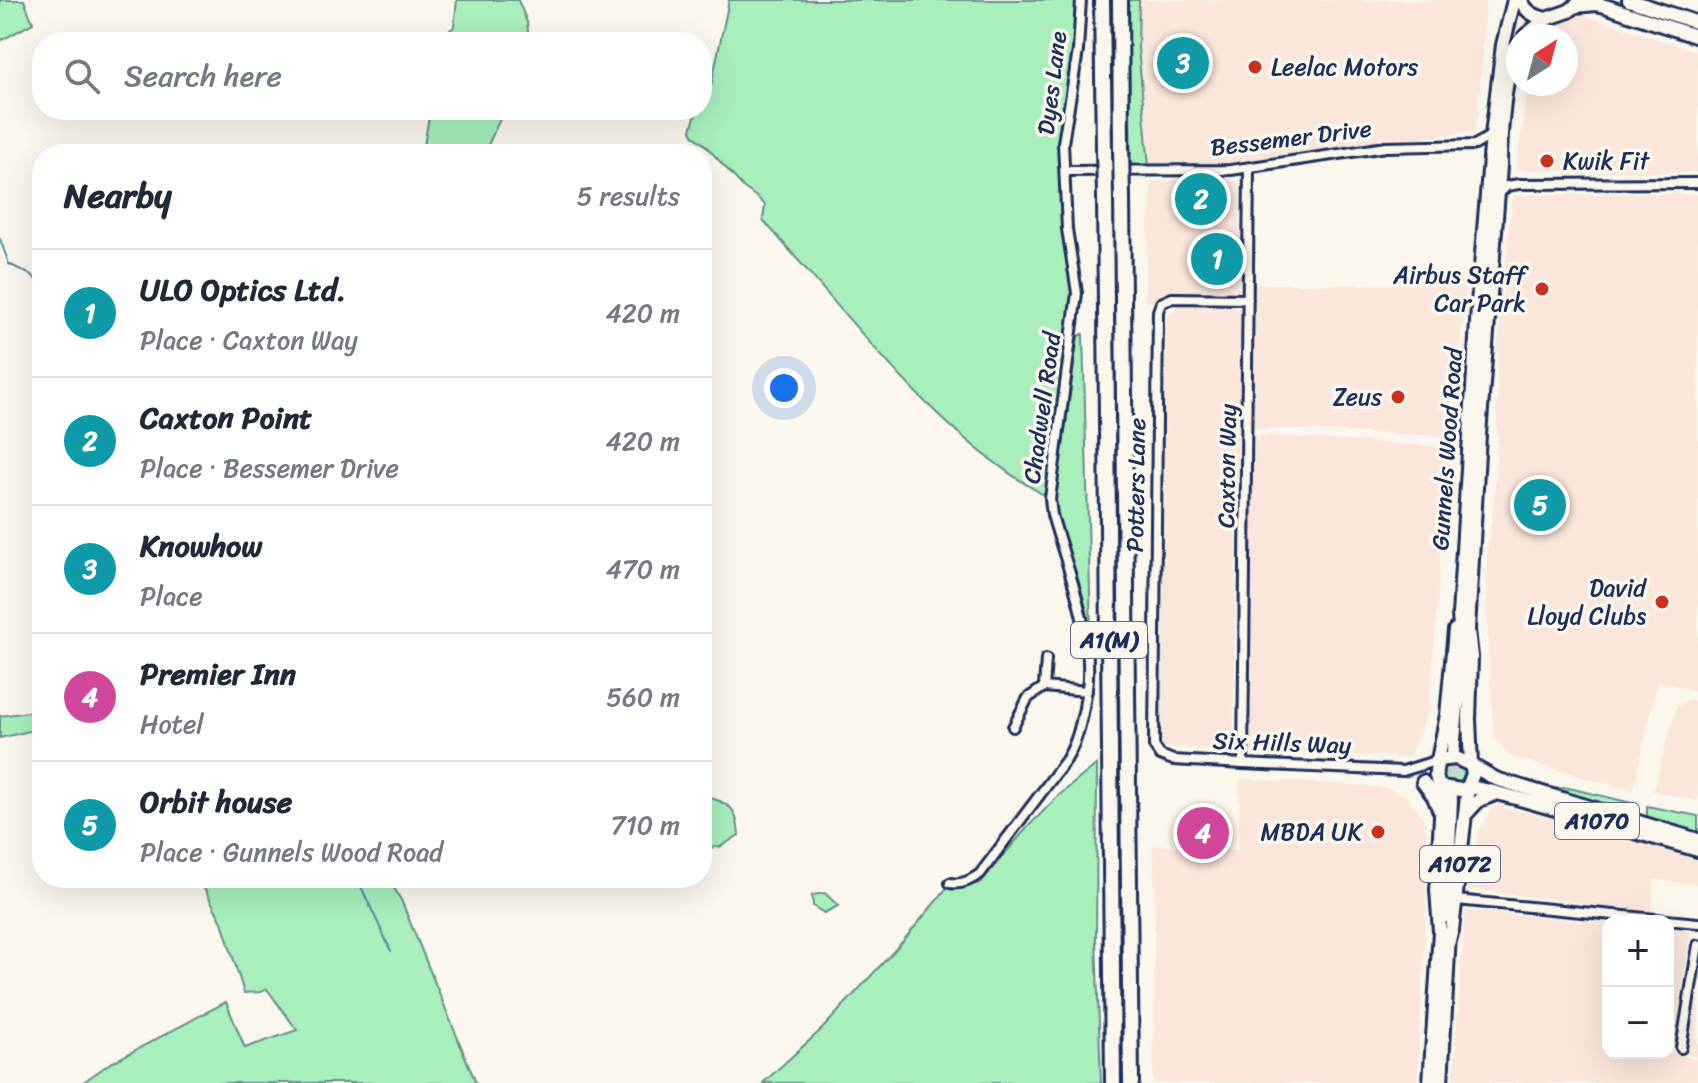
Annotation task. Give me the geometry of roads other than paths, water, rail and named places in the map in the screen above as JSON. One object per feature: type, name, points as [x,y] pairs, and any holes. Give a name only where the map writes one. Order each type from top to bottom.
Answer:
[{"type":"highway","name":"A1(M)","points":[[1102,0],[1113,1083]]},
{"type":"highway","name":"A1(M)","points":[[1120,0],[1131,1083]]},
{"type":"main road","name":"Gunnels Wood Road","points":[[1444,936],[1456,900],[1468,787],[1473,774],[1468,630],[1497,196],[1492,135],[1503,45],[1514,0]]},
{"type":"main road","points":[[1521,0],[1527,11],[1546,19]]},
{"type":"main road","points":[[1629,0],[1698,23]]},
{"type":"main road","points":[[1540,24],[1579,3],[1596,4],[1698,37]]},
{"type":"main road","name":"Gunnels Wood Road","points":[[1453,751],[1462,652],[1459,615],[1479,290],[1506,95]]},
{"type":"main road","name":"Gunnels Wood Road","points":[[1441,1083],[1444,936],[1437,890],[1441,787],[1436,776],[1459,615]]},
{"type":"main road","name":"Gunnels Wood Road","points":[[1462,652],[1468,630]]},
{"type":"main road","points":[[1438,760],[1456,758],[1471,765]]},
{"type":"main road","name":"A1070","points":[[1471,765],[1496,779],[1698,840]]},
{"type":"main road","points":[[1423,782],[1440,812]]},
{"type":"main road","points":[[1441,787],[1461,790],[1468,787]]},
{"type":"main road","name":"A1070","points":[[1468,787],[1698,850]]},
{"type":"main road","points":[[1465,816],[1479,800],[1495,794]]},
{"type":"main road","name":"Gunnels Wood Road","points":[[1430,1083],[1446,912],[1451,799]]},
{"type":"street","name":"Dyes Lane","points":[[1065,171],[1063,143],[1078,51],[1081,0]]},
{"type":"street","name":"Bessemer Drive","points":[[1065,171],[1231,170],[1386,147],[1475,145],[1492,135]]},
{"type":"street","points":[[1475,145],[1519,184]]},
{"type":"street","name":"Caxton Way","points":[[1243,764],[1249,168]]},
{"type":"street","name":"Chadwell Road","points":[[954,883],[968,881],[980,874],[1074,747],[1087,691],[1088,656],[1083,622],[1050,499],[1077,293],[1067,229],[1065,171]]},
{"type":"street","points":[[1497,196],[1507,186],[1519,184],[1698,183]]},
{"type":"street","name":"Potters Lane","points":[[1160,755],[1154,746],[1158,311],[1161,303],[1172,298],[1248,299]]},
{"type":"street","points":[[1044,687],[1046,659]]},
{"type":"street","points":[[1013,727],[1028,698],[1044,687],[1087,691]]},
{"type":"street","name":"Six Hills Way","points":[[1160,755],[1173,760],[1403,771],[1438,760]]},
{"type":"street","name":"Six Hills Way","points":[[1403,771],[1441,787]]},
{"type":"street","points":[[1456,900],[1698,923]]},
{"type":"street","points":[[1681,1048],[1698,945]]},
{"type":"waterway","points":[[0,239],[9,264],[32,276]]},
{"type":"waterway","points":[[362,888],[391,951]]},
{"type":"tunnel","points":[[1451,795],[1453,751]]},
{"type":"place","name":"Knowhow","points":[[1183,63]]},
{"type":"place","name":"Leelac Motors","points":[[1255,67]]},
{"type":"place","name":"Kwik Fit","points":[[1547,161]]},
{"type":"place","name":"Caxton Point","points":[[1201,199]]},
{"type":"place","name":"ULO Optics Ltd.","points":[[1217,259]]},
{"type":"place","name":"Airbus Staff Car Park","points":[[1542,289]]},
{"type":"place","name":"Zeus","points":[[1398,397]]},
{"type":"place","name":"Orbit house","points":[[1540,505]]},
{"type":"place","name":"David Lloyd Clubs","points":[[1662,602]]},
{"type":"place","name":"MBDA UK","points":[[1378,832]]},
{"type":"place","name":"Premier Inn","points":[[1203,833]]}]
